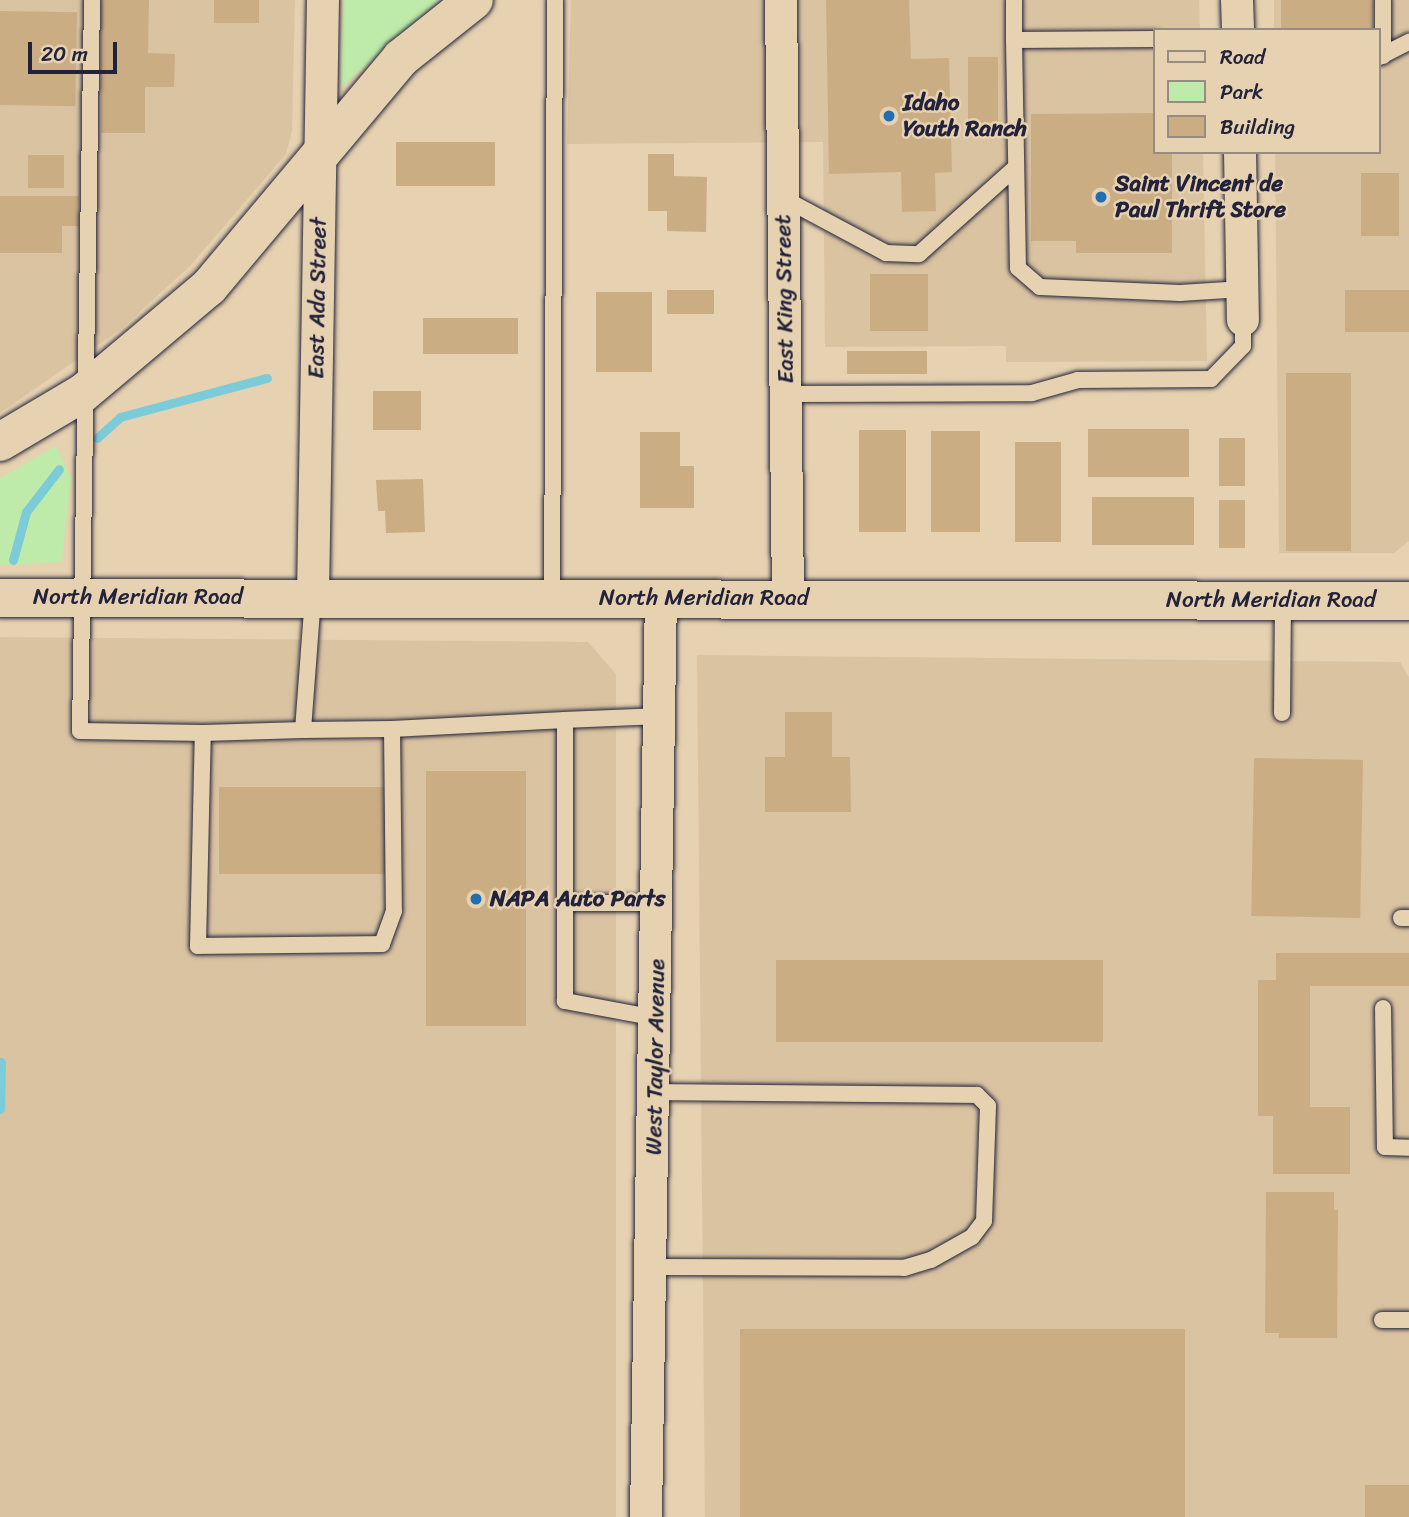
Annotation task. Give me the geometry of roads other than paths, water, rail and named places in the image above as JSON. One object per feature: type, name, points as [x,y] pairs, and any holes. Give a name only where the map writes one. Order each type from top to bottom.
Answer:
[{"type":"main road","points":[[0,442],[83,393],[209,287],[401,58],[474,0]]},
{"type":"main road","name":"North Meridian Road","points":[[0,598],[313,596],[1409,601]]},
{"type":"street","name":"East Ada Street","points":[[313,596],[323,0]]},
{"type":"street","name":"East King Street","points":[[781,0],[788,598]]},
{"type":"street","points":[[1237,0],[1238,28]]},
{"type":"street","points":[[1240,154],[1243,320]]},
{"type":"street","name":"West Taylor Avenue","points":[[646,1517],[654,1267],[661,597]]},
{"type":"lane","points":[[92,0],[79,597],[80,731],[203,733],[392,729],[660,716]]},
{"type":"lane","points":[[552,597],[555,0]]},
{"type":"lane","points":[[1014,0],[1018,268],[1040,287],[1180,293],[1243,289]]},
{"type":"lane","points":[[1381,57],[1383,0]]},
{"type":"lane","points":[[1014,40],[1154,39]]},
{"type":"lane","points":[[1381,57],[1409,42]]},
{"type":"lane","points":[[783,198],[886,253],[919,254],[1016,167]]},
{"type":"lane","points":[[786,394],[1032,393],[1078,380],[1210,379],[1243,346],[1243,320]]},
{"type":"lane","points":[[303,730],[313,596]]},
{"type":"lane","points":[[1282,713],[1283,600]]},
{"type":"lane","points":[[565,720],[565,1001],[656,1018]]},
{"type":"lane","points":[[203,733],[198,946],[382,944],[394,911],[392,729]]},
{"type":"lane","points":[[565,903],[658,903]]},
{"type":"lane","points":[[1383,1009],[1385,1147],[1409,1148]]},
{"type":"lane","points":[[654,1267],[904,1268],[931,1261],[972,1237],[985,1221],[988,1106],[976,1096],[655,1092]]},
{"type":"lane","points":[[1382,1320],[1409,1320]]},
{"type":"waterway","points":[[97,438],[120,417],[267,378]]},
{"type":"waterway","points":[[13,560],[26,512],[59,469]]},
{"type":"waterway","points":[[0,1109],[1,1062]]},
{"type":"place","name":"Idaho Youth Ranch","points":[[889,116]]},
{"type":"place","name":"Saint Vincent de Paul Thrift Store","points":[[1101,197]]},
{"type":"place","name":"NAPA Auto Parts","points":[[476,899]]}]
